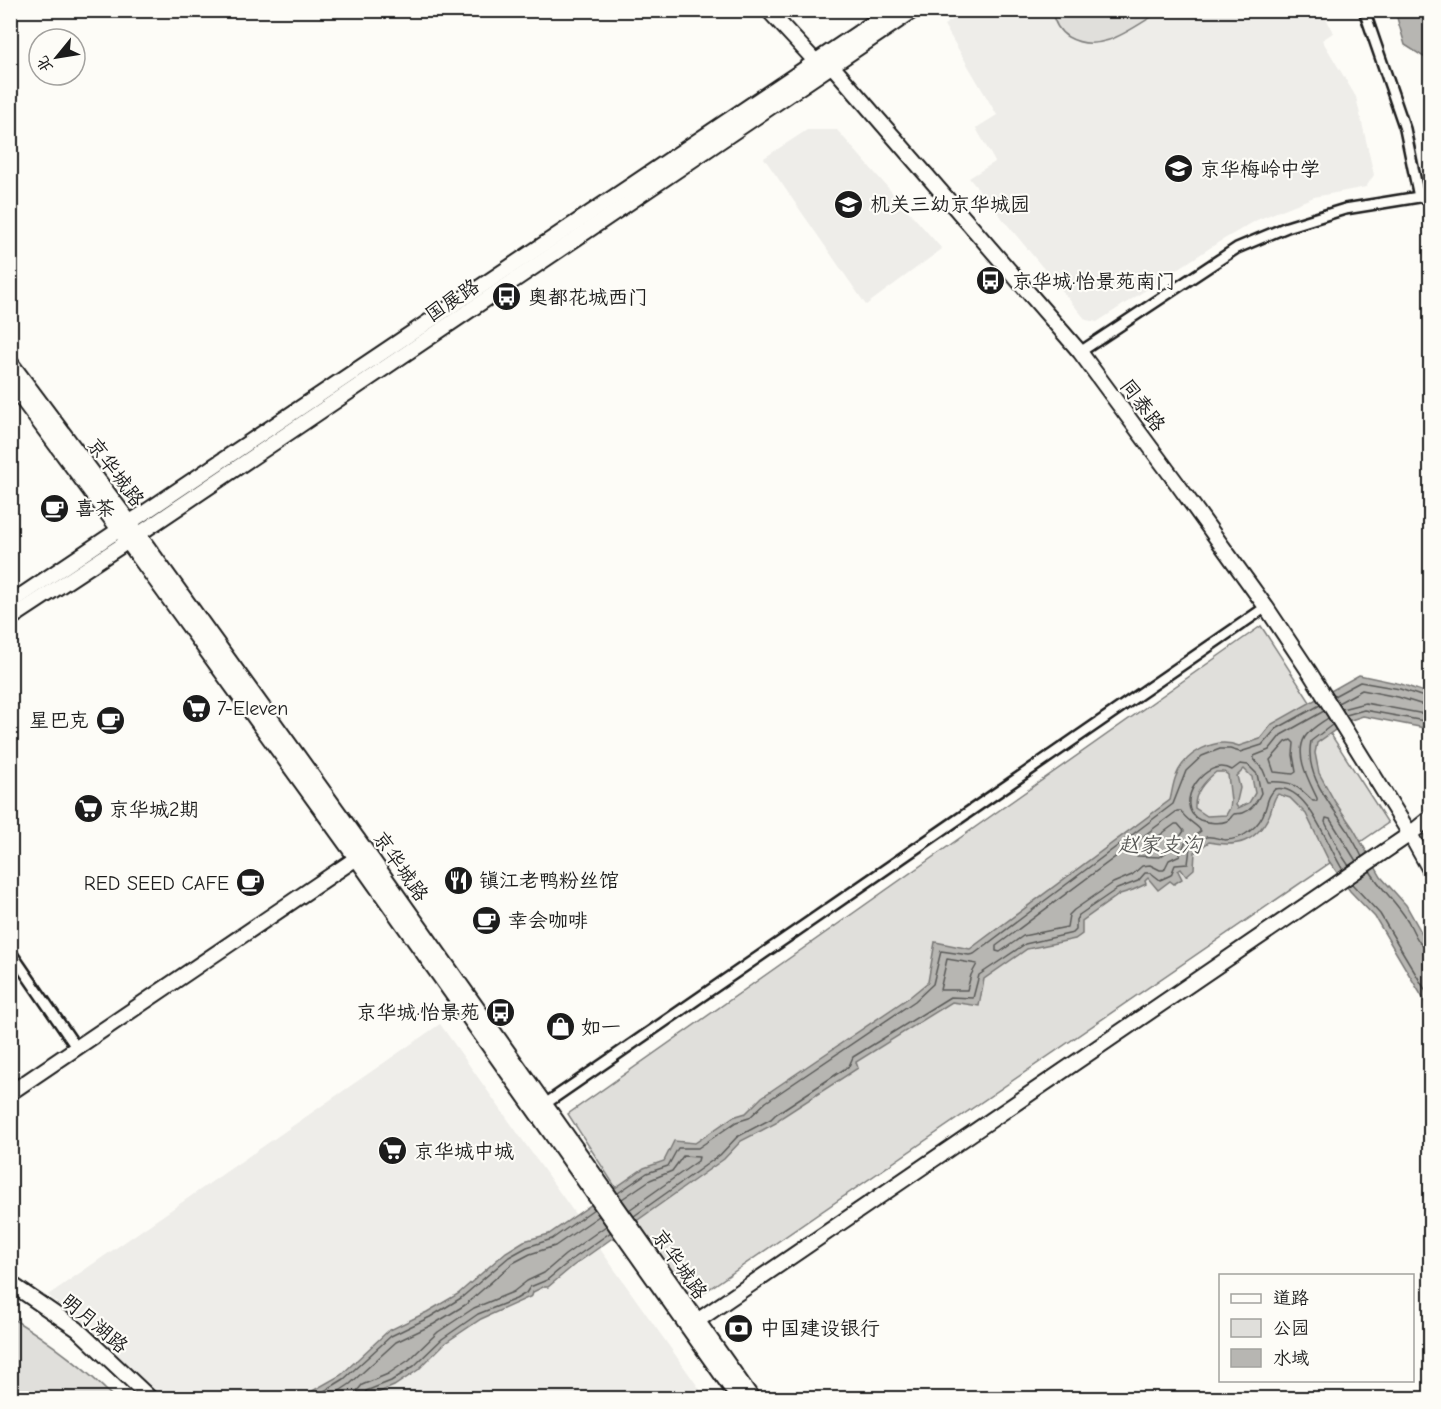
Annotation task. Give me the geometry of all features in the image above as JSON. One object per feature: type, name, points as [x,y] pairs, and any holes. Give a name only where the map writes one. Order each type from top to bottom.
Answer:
[{"type":"street","points":[[768,10],[816,62],[833,67]]},
{"type":"street","name":"国展路","points":[[10,619],[129,533],[892,10]]},
{"type":"street","name":"国展路","points":[[10,603],[129,533],[833,67],[914,10]]},
{"type":"street","points":[[1364,10],[1405,129],[1419,197]]},
{"type":"street","name":"同泰路","points":[[833,67],[1080,352],[1266,607],[1354,743],[1431,870]]},
{"type":"street","points":[[1080,352],[1237,248],[1287,227],[1345,209],[1431,197]]},
{"type":"street","name":"京华城路","points":[[10,362],[129,533],[545,1104],[591,1180]]},
{"type":"street","name":"京华城路","points":[[10,383],[129,533]]},
{"type":"street","points":[[545,1104],[1266,607]]},
{"type":"street","points":[[697,1321],[1431,818]]},
{"type":"street","points":[[10,1093],[362,855]]},
{"type":"street","name":"京华城路","points":[[362,855],[642,1253],[738,1398]]},
{"type":"street","points":[[10,951],[76,1047]]},
{"type":"street","name":"京华城路","points":[[642,1253],[697,1321],[752,1398]]},
{"type":"street","name":"明月湖路","points":[[10,1283],[77,1329],[150,1398]]},
{"type":"shaded area","name":"京华梅岭中学","points":[[968,10],[1323,11],[1333,33],[1322,40],[1356,97],[1374,175],[1366,187],[1314,197],[1257,220],[1219,242],[1097,322],[1086,320],[969,178],[995,162],[976,128],[997,115],[944,25]]},
{"type":"shaded area","name":"机关三幼京华城园","points":[[807,130],[837,130],[942,249],[866,305],[764,158]]},
{"type":"shaded area","name":"京华城中城","points":[[440,1024],[706,1398],[160,1398],[130,1366],[48,1295]]},
{"type":"green space","points":[[1052,10],[1161,11],[1116,37],[1093,43],[1080,42],[1065,35],[1057,26]]},
{"type":"green space","points":[[1261,626],[1388,823],[690,1302],[568,1114]]},
{"type":"green space","points":[[10,1317],[65,1354],[114,1398],[11,1398]]},
{"type":"water","points":[[1395,11],[1430,11],[1430,61],[1405,45]]},
{"type":"water","name":"赵家支沟","points":[[1359,675],[1401,684],[1430,694],[1430,729],[1363,716],[1348,721],[1317,743],[1315,753],[1319,773],[1335,802],[1381,877],[1406,905],[1430,948],[1430,1010],[1375,917],[1350,891],[1329,861],[1306,814],[1290,798],[1278,794],[1264,825],[1252,837],[1237,843],[1209,842],[1195,852],[1194,869],[1186,876],[1181,869],[1178,871],[1182,879],[1174,884],[1170,881],[1158,890],[1148,878],[1145,881],[1146,884],[1120,894],[1082,921],[1082,934],[1075,939],[1027,949],[984,979],[979,1006],[952,1002],[856,1062],[858,1068],[776,1123],[741,1141],[724,1159],[573,1266],[548,1287],[543,1287],[533,1292],[532,1296],[481,1319],[445,1343],[418,1370],[394,1386],[365,1398],[300,1398],[341,1375],[388,1331],[458,1294],[506,1252],[524,1241],[549,1234],[644,1168],[664,1161],[674,1141],[695,1143],[733,1117],[746,1113],[762,1097],[911,996],[928,982],[935,942],[970,949],[1170,800],[1180,768],[1194,754],[1211,745],[1230,743],[1239,746],[1260,739],[1272,724]],"holes":[[[1244,769],[1252,777],[1255,793],[1249,803],[1238,808],[1236,805],[1240,788],[1237,776]],[[1216,772],[1224,772],[1228,775],[1230,808],[1226,815],[1207,816],[1195,808],[1196,797]]]},
{"type":"place","name":"京华梅岭中学","points":[[1179,169]]},
{"type":"place","name":"机关三幼京华城园","points":[[849,204]]},
{"type":"place","name":"京华城·怡景苑南门","points":[[991,281]]},
{"type":"place","name":"奥都花城西门","points":[[507,297]]},
{"type":"place","name":"喜茶","points":[[54,508]]},
{"type":"place","name":"7-Eleven","points":[[196,708]]},
{"type":"place","name":"星巴克","points":[[110,720]]},
{"type":"place","name":"京华城2期","points":[[88,809]]},
{"type":"place","name":"镇江老鸭粉丝馆","points":[[458,880]]},
{"type":"place","name":"RED SEED CAFE","points":[[250,883]]},
{"type":"place","name":"幸会咖啡","points":[[487,920]]},
{"type":"place","name":"京华城·怡景苑","points":[[501,1012]]},
{"type":"place","name":"如一","points":[[560,1027]]},
{"type":"place","name":"京华城中城","points":[[393,1151]]},
{"type":"place","name":"中国建设银行","points":[[739,1328]]}]
